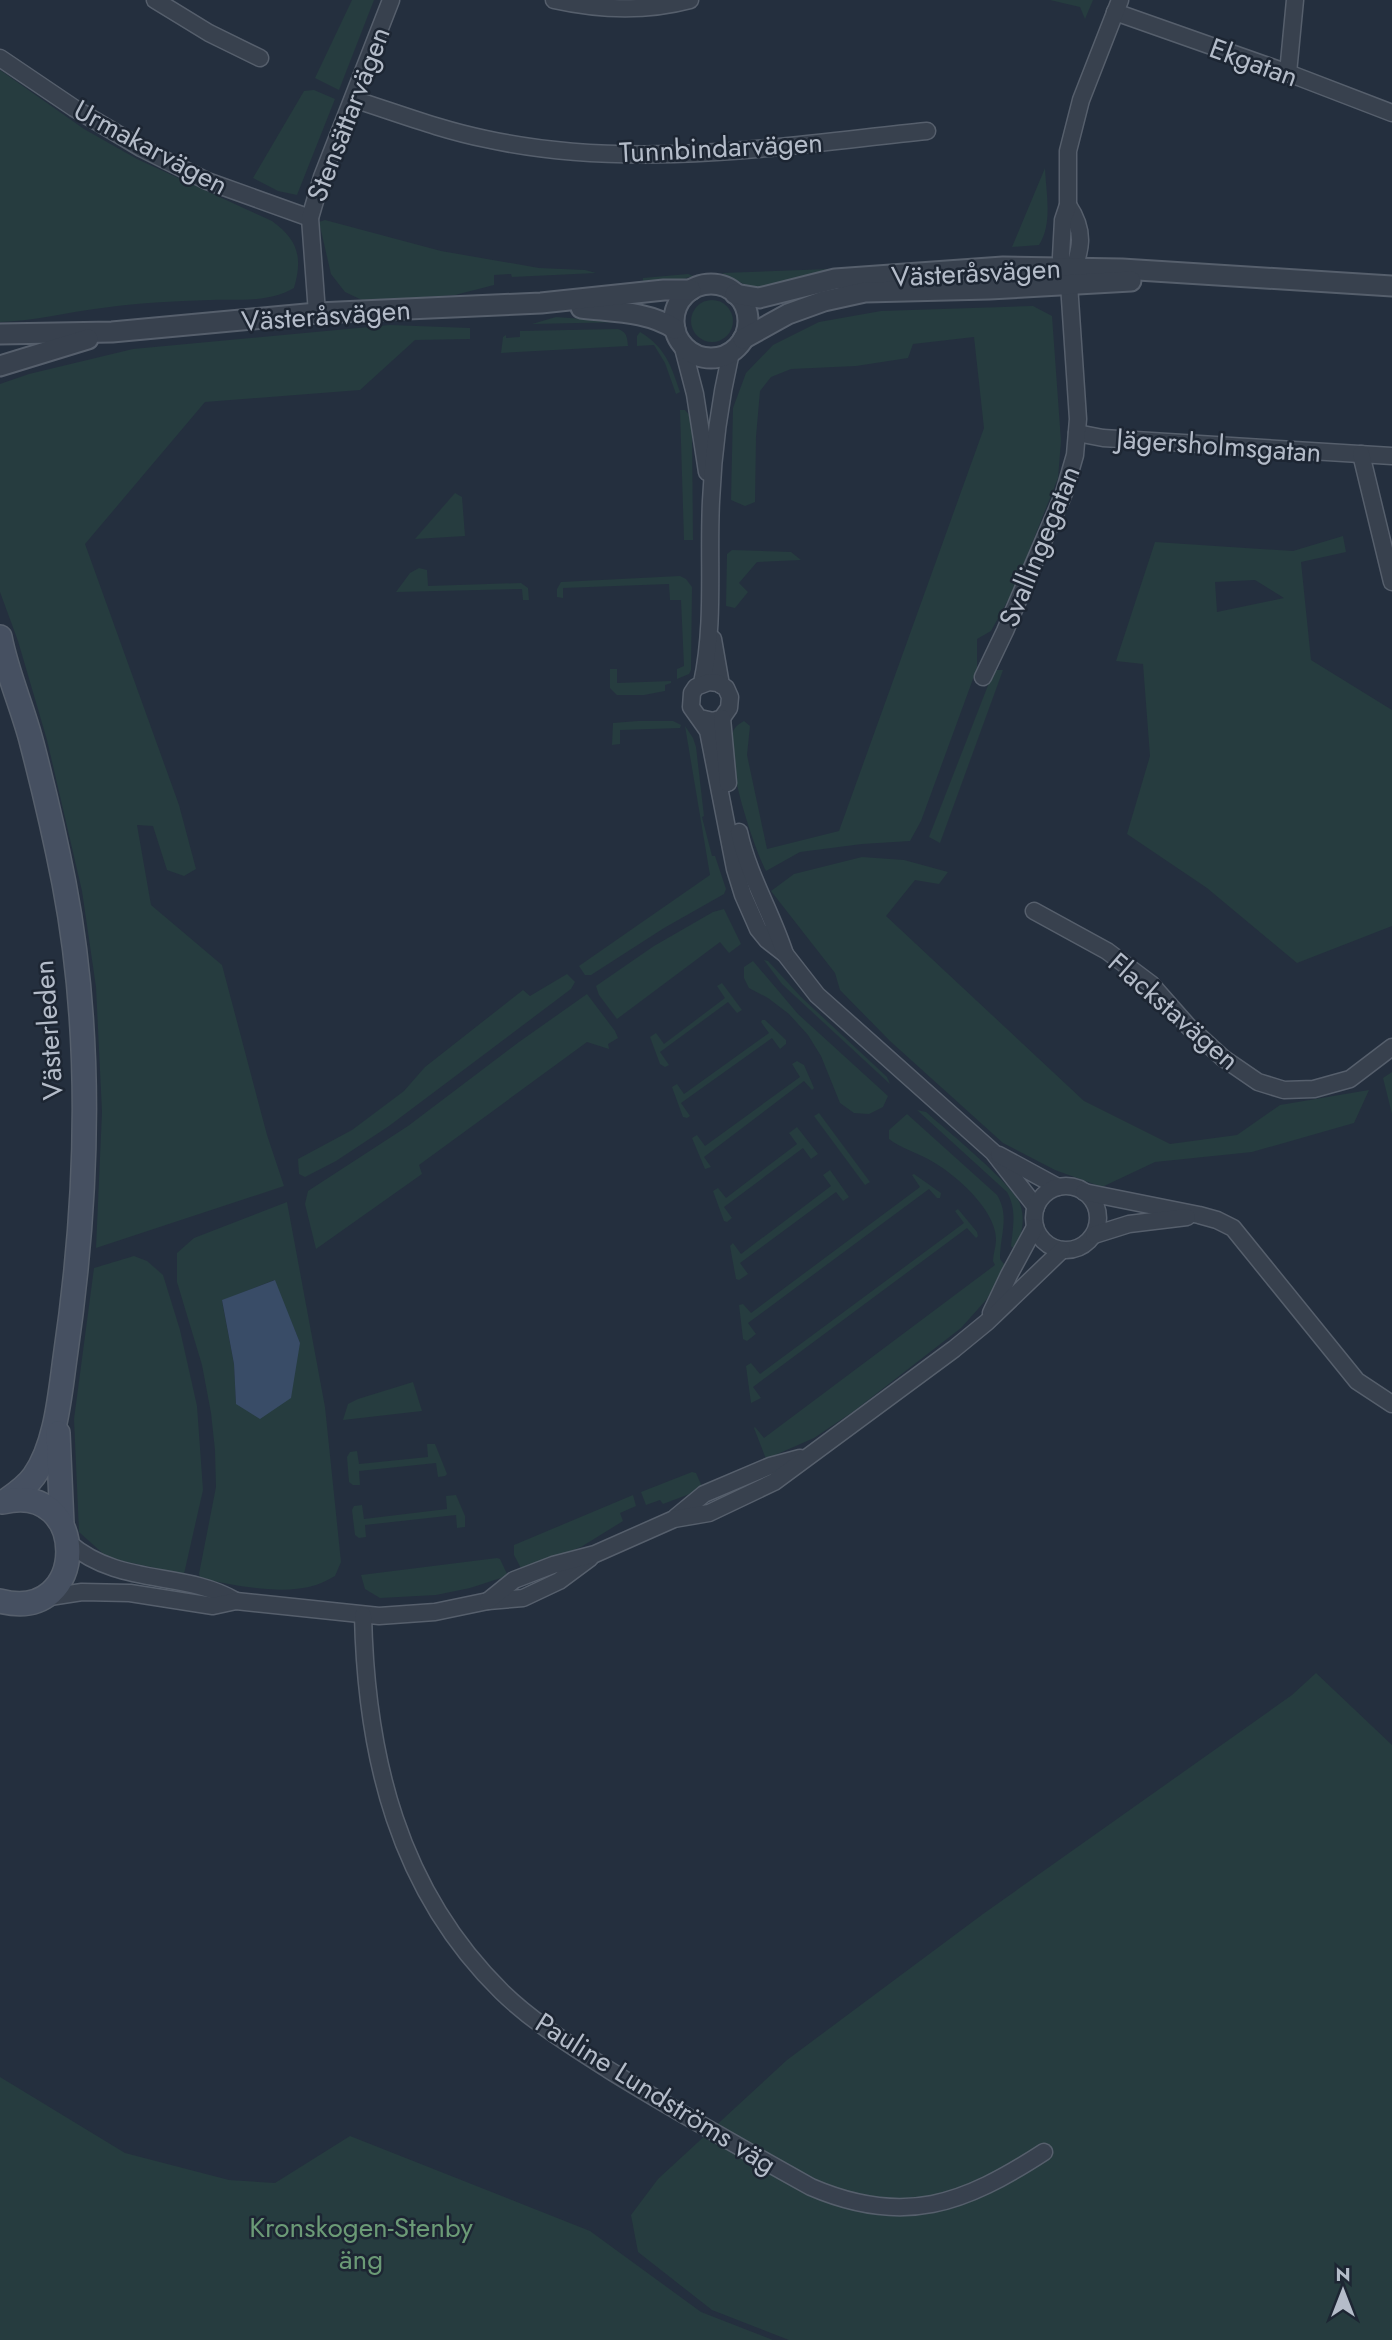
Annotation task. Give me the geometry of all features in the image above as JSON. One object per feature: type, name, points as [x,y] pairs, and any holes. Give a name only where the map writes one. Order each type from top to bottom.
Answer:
[{"type":"main road","name":"Västerleden","points":[[1,644],[32,743],[64,885],[78,984],[84,1083],[83,1188],[76,1285],[57,1412],[46,1451],[34,1476],[23,1489],[4,1501]]},
{"type":"main road","name":"Västerleden","points":[[41,1598],[55,1588],[64,1575],[69,1559],[57,1412]]},
{"type":"main road","points":[[4,1501],[34,1502],[50,1510],[65,1533]]},
{"type":"main road","points":[[0,1619],[9,1602],[41,1598]]},
{"type":"street","points":[[155,0],[209,33],[260,58]]},
{"type":"street","name":"Stensättarvägen","points":[[317,313],[310,218],[322,177],[391,0]]},
{"type":"street","points":[[554,0],[620,9],[649,8],[690,0]]},
{"type":"street","points":[[1288,73],[1295,0]]},
{"type":"street","name":"Ekgatan","points":[[1118,6],[1392,113]]},
{"type":"street","name":"Svallingegatan","points":[[983,677],[1064,493],[1075,456],[1078,419],[1069,273],[1081,237],[1078,220],[1068,205],[1068,151],[1071,131],[1118,6]]},
{"type":"street","name":"Urmakarvägen","points":[[0,58],[74,108],[141,148],[207,181],[310,218]]},
{"type":"street","name":"Tunnbindarvägen","points":[[353,99],[486,139],[581,153],[687,155],[927,131]]},
{"type":"street","name":"Västeråsvägen","points":[[735,294],[760,298],[835,279],[978,268],[1219,276],[1392,286]]},
{"type":"street","name":"Västeråsvägen","points":[[737,345],[788,314],[824,300],[866,292],[989,289],[1069,273]]},
{"type":"street","points":[[702,683],[710,623],[711,500],[722,391],[748,318],[744,305],[735,294],[714,285],[691,289],[676,307],[679,336],[701,425],[711,500]]},
{"type":"street","name":"Västeråsvägen","points":[[0,334],[112,332],[317,313],[541,303],[691,289]]},
{"type":"street","name":"Västeråsvägen","points":[[541,303],[662,320],[679,336]]},
{"type":"street","name":"Västeråsvägen","points":[[0,366],[112,332]]},
{"type":"street","points":[[679,336],[695,354],[706,358],[720,357],[737,345]]},
{"type":"street","name":"Jägersholmsgatan","points":[[1077,433],[1103,438],[1392,456]]},
{"type":"street","name":"Jägersholmsgatan","points":[[1361,454],[1392,582]]},
{"type":"street","points":[[710,623],[721,685],[730,697],[730,703],[722,718],[729,789],[746,862],[757,890],[774,919],[785,954]]},
{"type":"street","points":[[721,685],[709,681],[702,683],[692,693],[691,707],[708,731],[743,895],[758,929],[766,940],[785,954],[817,995],[993,1152],[1036,1207]]},
{"type":"street","points":[[700,718],[713,721],[722,718]]},
{"type":"street","name":"Flackstavägen","points":[[1034,911],[1107,951],[1151,984],[1188,1026],[1223,1058],[1258,1082],[1284,1090],[1314,1089],[1350,1079],[1392,1048]]},
{"type":"street","points":[[993,1152],[1058,1187]]},
{"type":"street","points":[[988,1322],[1035,1227],[1036,1207],[1042,1196],[1058,1187],[1066,1186],[1217,1220],[1233,1228],[1357,1381],[1392,1404]]},
{"type":"street","points":[[1035,1227],[1046,1242],[1062,1250],[1077,1248],[1089,1241],[1094,1235],[1098,1219],[1096,1208],[1084,1192]]},
{"type":"street","points":[[1094,1235],[1129,1224],[1199,1216]]},
{"type":"street","points":[[41,1598],[82,1592],[130,1593],[214,1606],[236,1601],[379,1616],[435,1612],[488,1601],[523,1598],[559,1581],[595,1554],[674,1519],[704,1494],[770,1466],[806,1457],[988,1322],[1062,1250]]},
{"type":"street","points":[[65,1533],[80,1553],[110,1568],[218,1591],[236,1601]]},
{"type":"street","name":"Pauline Lundströms väg","points":[[363,1615],[364,1649],[376,1744],[382,1778],[401,1841],[420,1883],[455,1939],[503,1993],[529,2015],[558,2037],[651,2096],[811,2187],[846,2201],[866,2206],[902,2208],[936,2205],[1003,2179],[1044,2152]]},
{"type":"green space","points":[[352,0],[374,0],[339,90],[315,78]]},
{"type":"green space","points":[[1050,0],[1093,0],[1085,19],[1080,7]]},
{"type":"green space","points":[[0,70],[84,129],[137,159],[272,221],[288,235],[296,250],[298,267],[294,288],[264,298],[142,304],[0,322]]},
{"type":"green space","points":[[314,90],[335,99],[297,195],[278,191],[253,178],[304,91]]},
{"type":"green space","points":[[1045,168],[1048,208],[1043,236],[1039,245],[1012,247]]},
{"type":"green space","points":[[325,220],[441,251],[539,268],[596,273],[512,277],[511,274],[494,275],[494,285],[455,295],[364,301],[345,292],[331,274],[319,222]]},
{"type":"green space","points":[[829,269],[761,290],[722,273]]},
{"type":"green space","points":[[688,274],[693,276],[671,283],[643,285],[643,278]]},
{"type":"green space","points":[[712,300],[727,306],[733,321],[727,336],[712,342],[697,336],[691,321],[697,306]]},
{"type":"green space","points":[[1033,306],[1052,316],[1061,441],[1058,478],[1013,591],[991,631],[977,639],[977,668],[921,821],[910,841],[800,852],[766,871],[747,823],[736,780],[731,744],[734,730],[744,721],[750,726],[747,755],[767,849],[839,831],[984,428],[974,337],[913,344],[908,358],[856,366],[791,369],[771,377],[760,391],[755,502],[745,506],[731,500],[733,408],[746,373],[773,345],[819,322],[881,311]]},
{"type":"green space","points":[[556,317],[626,322],[532,324]]},
{"type":"green space","points":[[390,325],[470,328],[470,339],[415,340],[360,390],[205,402],[85,544],[179,805],[196,869],[184,876],[167,870],[153,826],[137,825],[151,905],[222,965],[267,1135],[284,1186],[96,1248],[102,1112],[96,987],[82,891],[47,740],[18,641],[0,592],[0,384],[29,374],[133,349]]},
{"type":"green space","points":[[618,329],[626,335],[628,346],[501,353],[503,337],[520,337],[520,331]]},
{"type":"green space","points":[[640,332],[661,350],[680,392],[676,394],[665,363],[654,345],[637,346]]},
{"type":"green space","points":[[680,410],[685,410],[690,416],[692,429],[693,540],[684,540]]},
{"type":"green space","points":[[455,493],[462,497],[465,536],[415,539]]},
{"type":"green space","points":[[1343,536],[1346,552],[1301,562],[1311,660],[1392,710],[1392,926],[1297,963],[1207,888],[1127,834],[1150,756],[1143,664],[1116,661],[1155,542],[1293,551]],"holes":[[[1255,580],[1284,598],[1217,612],[1215,582]]]},
{"type":"green space","points":[[732,550],[791,552],[801,560],[757,562],[739,583],[748,592],[735,608],[726,606],[727,554]]},
{"type":"green space","points":[[419,568],[427,570],[428,586],[521,583],[528,588],[529,600],[523,600],[522,589],[396,592],[410,573]]},
{"type":"green space","points":[[680,576],[692,587],[691,670],[689,674],[677,679],[677,669],[684,666],[681,600],[670,600],[669,584],[563,588],[563,598],[557,597],[561,582]]},
{"type":"green space","points":[[610,669],[617,669],[617,683],[671,683],[665,685],[665,691],[644,695],[617,695],[610,688]]},
{"type":"green space","points":[[994,670],[1003,670],[940,843],[929,837]]},
{"type":"green space","points":[[673,721],[681,725],[680,728],[620,730],[620,744],[612,745],[613,723]]},
{"type":"green space","points":[[685,726],[696,747],[702,817],[712,856],[715,856],[726,889],[724,894],[664,928],[591,975],[585,975],[579,966],[710,875]]},
{"type":"green space","points":[[862,857],[904,860],[948,872],[939,884],[915,880],[886,916],[1084,1101],[1170,1144],[1237,1135],[1280,1105],[1369,1090],[1354,1123],[1252,1152],[1155,1162],[1102,1187],[1055,1170],[1003,1143],[890,1041],[840,990],[835,973],[771,891],[794,874]]},
{"type":"green space","points":[[724,909],[741,944],[729,953],[720,942],[617,1019],[599,995],[596,986],[654,946],[713,912]]},
{"type":"green space","points":[[764,960],[887,1077],[890,1084],[782,984]]},
{"type":"green space","points":[[753,961],[798,1014],[888,1096],[883,1107],[869,1114],[854,1113],[840,1103],[821,1056],[808,1035],[789,1014],[749,988],[744,978],[744,967]]},
{"type":"green space","points":[[567,974],[575,982],[571,989],[389,1126],[336,1161],[305,1177],[299,1174],[298,1159],[352,1130],[404,1091],[425,1067],[523,990],[530,996]]},
{"type":"green space","points":[[722,983],[742,1010],[737,1013],[728,1002],[660,1052],[669,1065],[665,1067],[660,1064],[650,1037],[656,1033],[664,1044],[725,998],[717,986]]},
{"type":"green space","points":[[587,994],[618,1038],[608,1044],[609,1049],[587,1042],[419,1165],[422,1174],[316,1249],[305,1204],[308,1191],[408,1126]]},
{"type":"green space","points":[[762,1020],[786,1040],[786,1044],[780,1049],[772,1038],[681,1103],[690,1116],[683,1117],[672,1087],[677,1084],[684,1094],[769,1033]]},
{"type":"green space","points":[[797,1061],[804,1065],[814,1088],[812,1090],[804,1081],[704,1157],[711,1167],[705,1169],[692,1138],[697,1135],[705,1146],[800,1077],[792,1064]]},
{"type":"green space","points":[[1392,1072],[1392,1114],[1383,1078]]},
{"type":"green space","points":[[917,1110],[926,1112],[962,1143],[1015,1195],[1023,1216],[1016,1251],[1011,1246],[1013,1212],[1007,1192]]},
{"type":"green space","points":[[819,1113],[870,1182],[865,1185],[814,1116]]},
{"type":"green space","points":[[907,1114],[997,1195],[1004,1218],[1000,1259],[1007,1268],[986,1300],[961,1328],[854,1411],[814,1438],[766,1459],[755,1427],[764,1438],[995,1265],[994,1228],[972,1193],[938,1165],[889,1139],[889,1130]]},
{"type":"green space","points":[[797,1127],[818,1154],[811,1159],[803,1148],[724,1207],[732,1218],[724,1221],[713,1191],[718,1188],[726,1198],[797,1144],[789,1133]]},
{"type":"green space","points":[[830,1170],[849,1197],[843,1201],[836,1192],[740,1263],[748,1274],[736,1279],[730,1246],[733,1243],[741,1254],[831,1186],[823,1175]]},
{"type":"green space","points":[[912,1175],[941,1193],[940,1198],[929,1189],[748,1323],[756,1334],[747,1341],[743,1339],[739,1305],[743,1304],[751,1313],[920,1187]]},
{"type":"green space","points":[[287,1202],[325,1407],[341,1562],[335,1576],[316,1585],[273,1590],[201,1579],[199,1574],[216,1487],[211,1413],[202,1365],[177,1282],[177,1253],[194,1238]],"holes":[[[274,1280],[300,1343],[236,1404],[234,1364],[222,1301]]]},
{"type":"green space","points":[[958,1209],[977,1232],[976,1238],[967,1228],[753,1387],[761,1398],[751,1403],[746,1366],[751,1363],[760,1374],[964,1223],[955,1211]]},
{"type":"green space","points":[[134,1256],[147,1261],[163,1275],[180,1330],[197,1406],[203,1490],[184,1574],[108,1558],[79,1532],[74,1419],[94,1268]]},
{"type":"green space","points":[[413,1382],[422,1411],[343,1420],[348,1404]]},
{"type":"green space","points":[[427,1444],[435,1444],[447,1474],[445,1476],[438,1477],[436,1463],[359,1471],[360,1485],[349,1482],[347,1457],[350,1452],[357,1451],[359,1464],[428,1457]]},
{"type":"green space","points":[[692,1472],[696,1473],[703,1489],[663,1504],[660,1500],[646,1505],[641,1492]]},
{"type":"green space","points":[[456,1495],[465,1516],[465,1527],[457,1528],[456,1515],[365,1525],[366,1537],[359,1538],[355,1535],[352,1510],[354,1506],[362,1505],[364,1519],[447,1509],[446,1496]]},
{"type":"green space","points":[[633,1495],[636,1506],[620,1513],[623,1521],[581,1547],[522,1570],[514,1555],[514,1545]]},
{"type":"green space","points":[[497,1558],[507,1574],[504,1577],[436,1595],[380,1598],[365,1589],[361,1575]]},
{"type":"green space","points":[[1316,1673],[1392,1745],[1392,2340],[789,2340],[712,2310],[638,2252],[631,2215],[658,2179],[787,2060],[983,1914],[1292,1695]]},
{"type":"green space","name":"Kronskogen-Stenby äng","points":[[0,2077],[125,2153],[229,2180],[275,2183],[350,2136],[590,2231],[701,2312],[773,2340],[0,2340]]},
{"type":"water","points":[[275,1280],[300,1343],[291,1398],[260,1419],[236,1404],[234,1364],[222,1300]]}]
